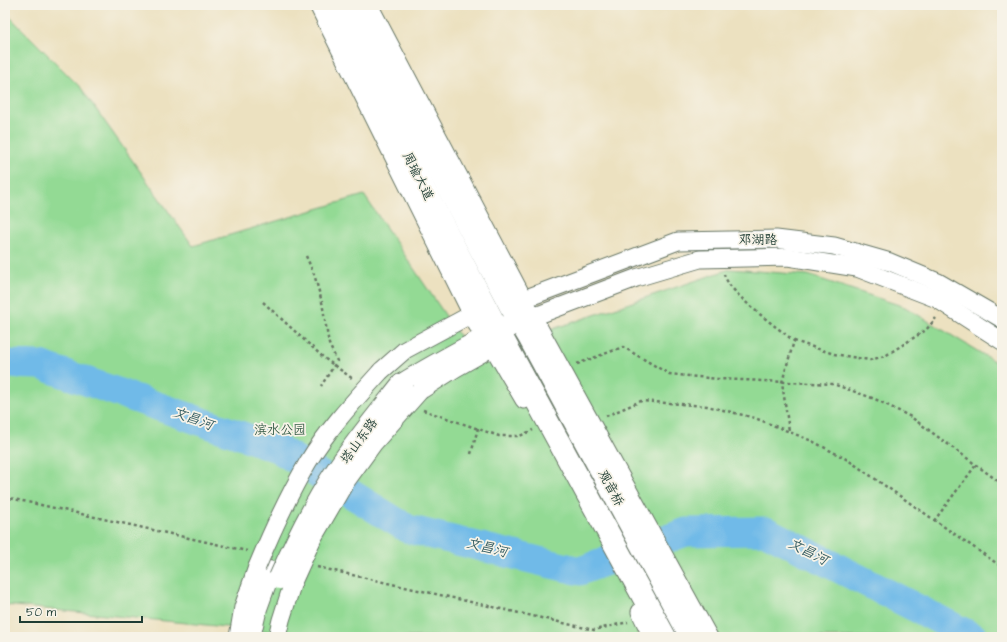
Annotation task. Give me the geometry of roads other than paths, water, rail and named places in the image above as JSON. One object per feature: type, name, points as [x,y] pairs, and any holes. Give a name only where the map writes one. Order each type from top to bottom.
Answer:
[{"type":"main road","name":"周瑜大道","points":[[335,5],[418,177],[489,331]]},
{"type":"main road","name":"周瑜大道","points":[[351,5],[522,311],[530,339]]},
{"type":"main road","name":"塔山东路","points":[[250,637],[256,608],[270,570],[302,530],[334,476],[398,382],[435,364],[522,311]]},
{"type":"main road","name":"观音桥","points":[[489,331],[665,637]]},
{"type":"main road","name":"观音桥","points":[[530,339],[691,637]]},
{"type":"main road","name":"塔山东路","points":[[263,637],[268,613],[270,570]]},
{"type":"street","points":[[318,5],[652,637]]},
{"type":"street","points":[[369,5],[522,311],[562,370],[709,637]]},
{"type":"street","name":"邓湖路","points":[[522,311],[678,241],[776,239],[834,246],[890,262],[938,282],[1002,319]]},
{"type":"street","points":[[522,311],[700,259],[788,257],[857,268],[938,299],[1002,341]]},
{"type":"street","points":[[277,637],[281,620],[270,570],[279,514],[308,462],[337,421],[398,382]]},
{"type":"street","points":[[238,637],[243,607],[270,570]]},
{"type":"waterway","name":"文昌河","points":[[5,364],[40,365],[277,448],[408,529],[580,571],[686,532],[766,531],[973,637]]},
{"type":"park label","name":"滨水公园","points":[[280,430]]}]
